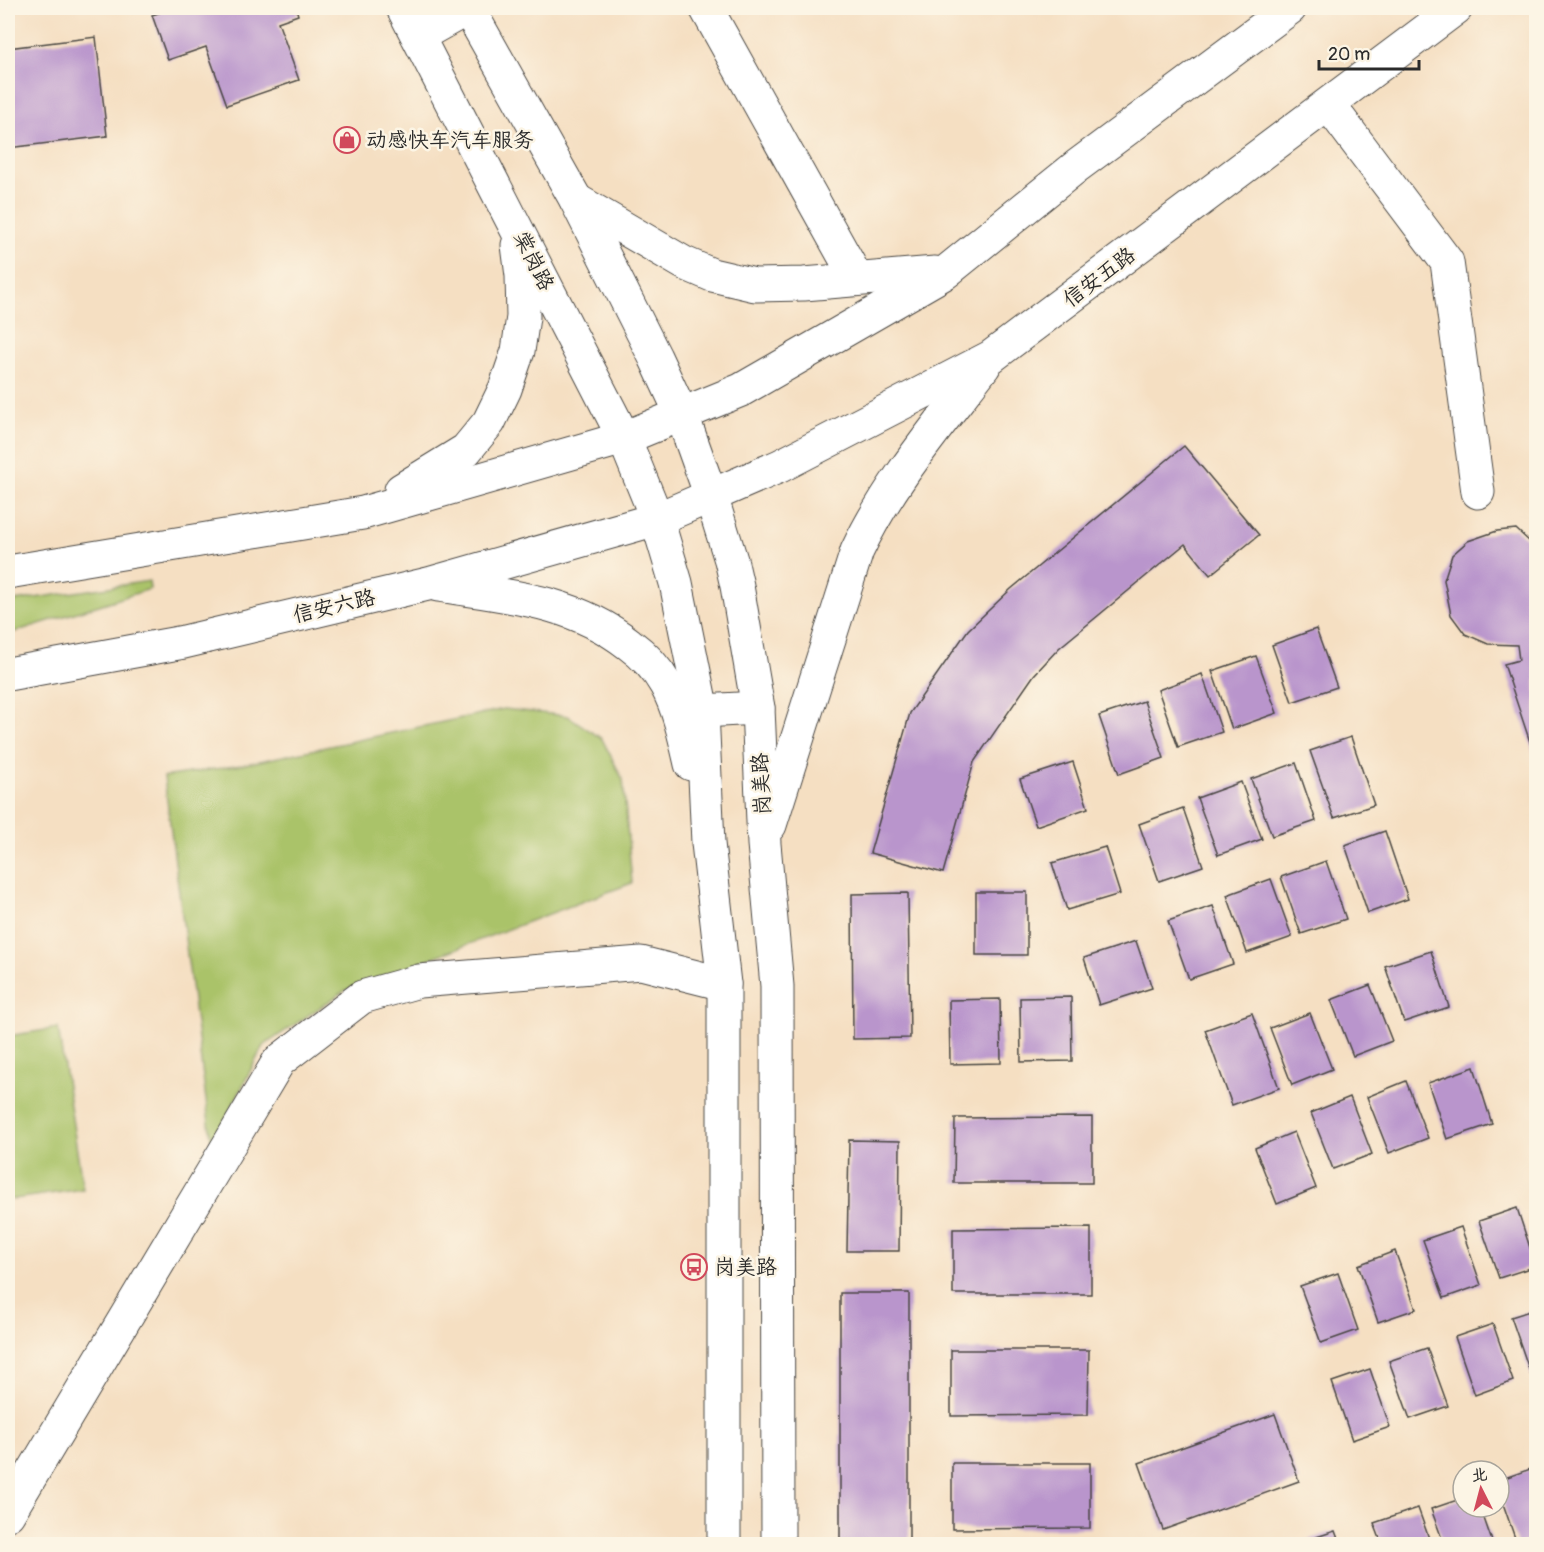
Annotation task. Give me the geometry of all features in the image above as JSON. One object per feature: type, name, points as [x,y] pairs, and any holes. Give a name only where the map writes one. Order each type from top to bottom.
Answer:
[{"type":"main road","points":[[411,22],[468,8],[576,200],[655,357],[682,415],[711,496]]},
{"type":"main road","points":[[706,8],[857,279]]},
{"type":"main road","points":[[8,572],[363,513],[624,438],[741,390],[946,272],[1077,166],[1290,8]]},
{"type":"main road","name":"信安五路","points":[[657,519],[780,466],[991,357],[1329,105],[1454,8]]},
{"type":"main road","name":"棠岗路","points":[[411,22],[624,438],[657,519]]},
{"type":"main road","points":[[1329,105],[1447,262],[1478,492]]},
{"type":"main road","points":[[576,200],[684,262],[712,275],[755,285],[804,284],[946,272]]},
{"type":"main road","points":[[363,513],[466,450],[489,422],[505,389],[518,351],[523,317],[522,276],[515,224]]},
{"type":"main road","points":[[764,844],[828,645],[842,594],[862,541],[893,488],[991,357]]},
{"type":"main road","name":"岗美路","points":[[711,496],[737,586],[758,708],[764,844],[777,986],[778,1545]]},
{"type":"main road","points":[[657,519],[675,583],[702,711],[708,843],[724,984],[723,1545]]},
{"type":"main road","name":"信安六路","points":[[8,674],[184,642],[428,584],[657,519]]},
{"type":"main road","points":[[428,584],[544,602],[588,618],[611,630],[646,657],[666,685],[683,730],[708,843]]},
{"type":"main road","points":[[702,711],[758,708]]},
{"type":"main road","points":[[8,1514],[279,1061],[362,997],[419,981],[641,963],[724,984]]},
{"type":"green space","points":[[149,581],[150,589],[8,634],[8,602]]},
{"type":"green space","points":[[504,709],[568,716],[602,739],[623,780],[632,883],[346,990],[263,1046],[212,1146],[164,777],[241,765]]},
{"type":"green space","points":[[58,1028],[83,1189],[8,1200],[8,1036]]},
{"type":"building","points":[[174,8],[296,8],[298,15],[278,22],[299,80],[227,105],[206,47],[168,60],[152,15]]},
{"type":"building","points":[[96,37],[107,136],[8,148],[8,48]]},
{"type":"building","points":[[1184,446],[1259,535],[1210,575],[1185,544],[1059,648],[1034,675],[974,762],[943,873],[870,853],[910,713],[968,630],[1011,589]]},
{"type":"building","points":[[1516,529],[1530,542],[1536,540],[1536,760],[1504,664],[1519,660],[1517,645],[1488,644],[1465,634],[1451,615],[1444,580],[1452,555],[1468,541],[1497,531]]},
{"type":"building","points":[[1316,629],[1337,687],[1292,702],[1272,645]]},
{"type":"building","points":[[1256,656],[1277,713],[1232,729],[1212,671]]},
{"type":"building","points":[[1202,674],[1222,732],[1178,747],[1158,690]]},
{"type":"building","points":[[1144,701],[1164,758],[1119,774],[1099,716]]},
{"type":"building","points":[[1351,737],[1374,805],[1334,818],[1310,751]]},
{"type":"building","points":[[1073,762],[1088,808],[1036,826],[1020,779]]},
{"type":"building","points":[[1296,763],[1316,821],[1272,836],[1251,779]]},
{"type":"building","points":[[1241,782],[1262,839],[1218,855],[1197,798]]},
{"type":"building","points":[[1183,808],[1203,866],[1159,881],[1139,824]]},
{"type":"building","points":[[1385,831],[1408,899],[1368,913],[1345,845]]},
{"type":"building","points":[[1105,847],[1120,894],[1067,910],[1052,863]]},
{"type":"building","points":[[1326,861],[1346,919],[1301,934],[1281,877]]},
{"type":"building","points":[[1271,879],[1292,937],[1247,953],[1227,895]]},
{"type":"building","points":[[976,892],[1027,892],[1027,955],[976,955]]},
{"type":"building","points":[[908,893],[910,1038],[853,1039],[852,894]]},
{"type":"building","points":[[1213,906],[1233,964],[1189,979],[1168,921]]},
{"type":"building","points":[[1136,941],[1152,988],[1099,1005],[1084,958]]},
{"type":"building","points":[[1431,951],[1449,1007],[1404,1022],[1385,966]]},
{"type":"building","points":[[1370,985],[1392,1041],[1353,1056],[1331,1000]]},
{"type":"building","points":[[1071,997],[1072,1061],[1021,1062],[1020,998]]},
{"type":"building","points":[[1000,999],[1001,1063],[950,1064],[949,1000]]},
{"type":"building","points":[[1252,1013],[1279,1088],[1232,1105],[1205,1030]]},
{"type":"building","points":[[1310,1013],[1332,1069],[1292,1085],[1270,1028]]},
{"type":"building","points":[[1474,1067],[1492,1124],[1447,1139],[1428,1083]]},
{"type":"building","points":[[1406,1081],[1428,1138],[1389,1153],[1367,1097]]},
{"type":"building","points":[[1350,1097],[1372,1154],[1333,1169],[1311,1113]]},
{"type":"building","points":[[1092,1117],[1092,1183],[954,1183],[955,1118]]},
{"type":"building","points":[[1294,1132],[1316,1188],[1277,1204],[1255,1148]]},
{"type":"building","points":[[849,1140],[900,1141],[899,1251],[847,1251]]},
{"type":"building","points":[[1517,1208],[1536,1266],[1499,1278],[1479,1221]]},
{"type":"building","points":[[1461,1227],[1481,1285],[1444,1298],[1423,1240]]},
{"type":"building","points":[[1091,1228],[1091,1294],[953,1294],[953,1229]]},
{"type":"building","points":[[1395,1251],[1416,1309],[1378,1322],[1358,1265]]},
{"type":"building","points":[[1338,1273],[1358,1330],[1321,1343],[1300,1286]]},
{"type":"building","points":[[840,1293],[909,1293],[909,1544],[840,1544]]},
{"type":"building","points":[[1536,1309],[1536,1373],[1531,1375],[1511,1317]]},
{"type":"building","points":[[1493,1324],[1513,1381],[1475,1395],[1455,1337]]},
{"type":"building","points":[[1427,1348],[1448,1406],[1410,1419],[1389,1361]]},
{"type":"building","points":[[951,1350],[1089,1350],[1088,1415],[951,1416]]},
{"type":"building","points":[[1370,1369],[1390,1427],[1352,1440],[1332,1382]]},
{"type":"building","points":[[1275,1414],[1299,1481],[1163,1530],[1139,1463]]},
{"type":"building","points":[[952,1463],[1090,1463],[1090,1528],[952,1529]]},
{"type":"building","points":[[1536,1467],[1536,1540],[1517,1544],[1508,1519],[1511,1519],[1511,1476]]},
{"type":"building","points":[[1451,1502],[1451,1519],[1484,1519],[1493,1544],[1444,1544],[1431,1509]]},
{"type":"building","points":[[1418,1508],[1431,1544],[1382,1544],[1374,1523]]},
{"type":"building","points":[[1335,1531],[1340,1544],[1295,1544]]},
{"type":"place","name":"动感快车汽车服务","points":[[347,140]]},
{"type":"place","name":"岗美路","points":[[694,1267]]}]
